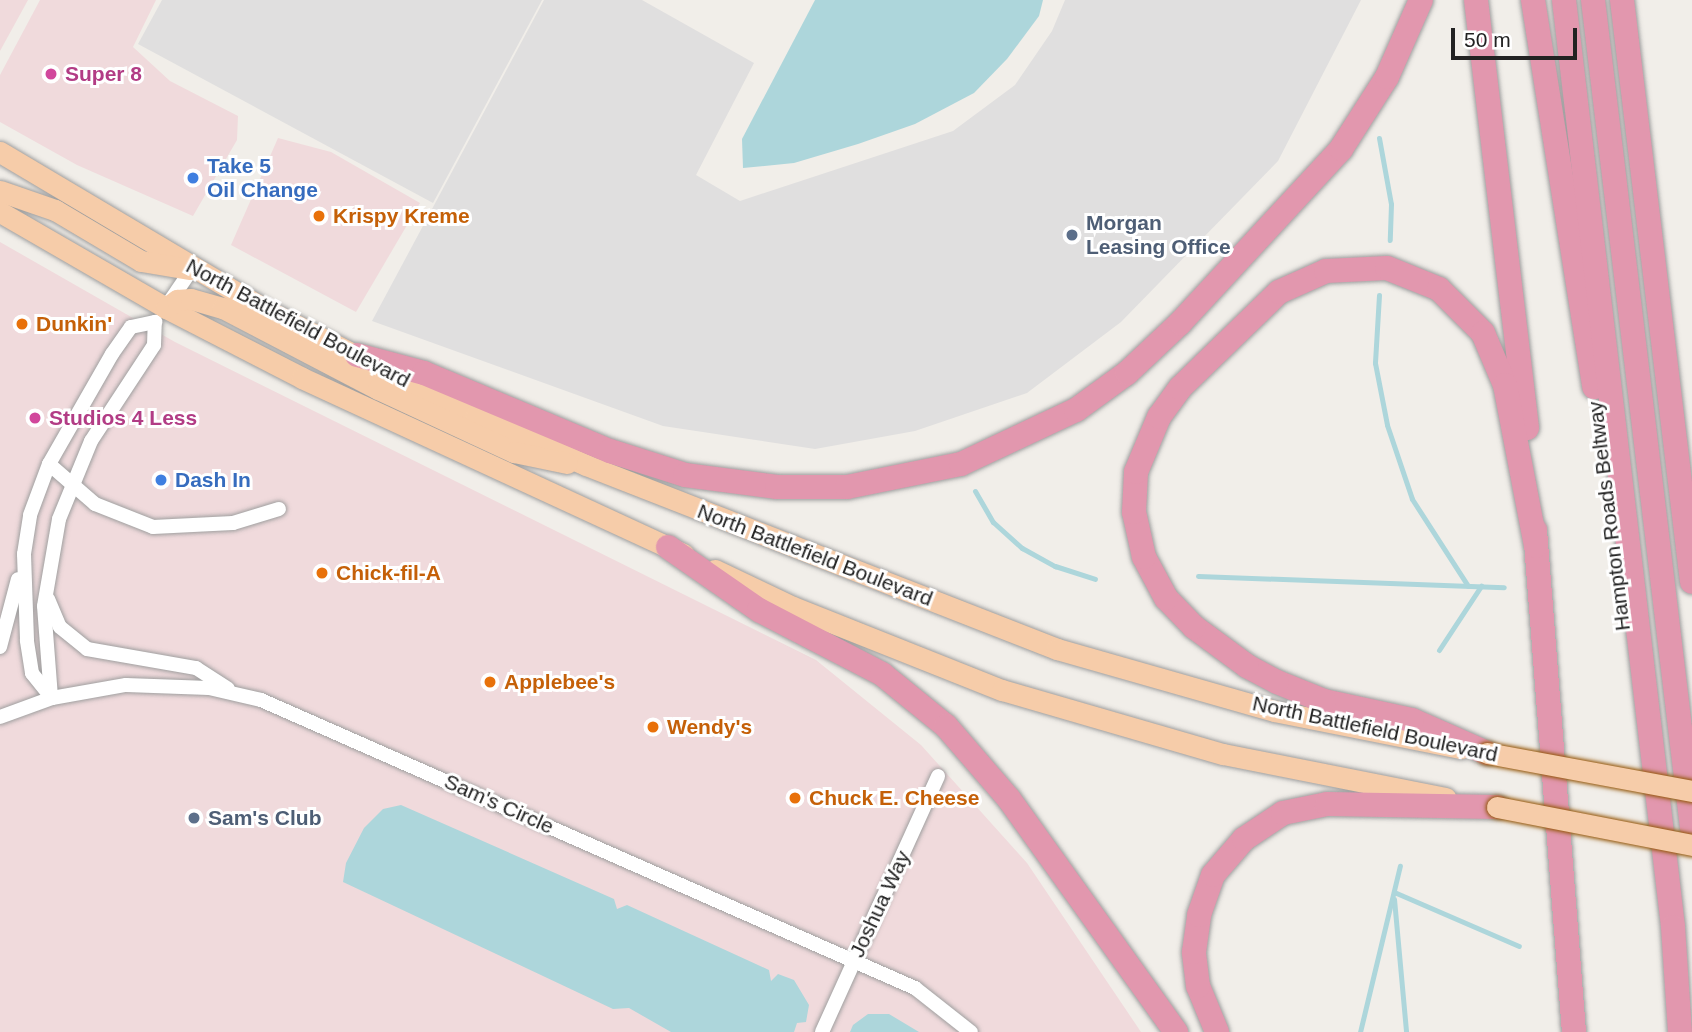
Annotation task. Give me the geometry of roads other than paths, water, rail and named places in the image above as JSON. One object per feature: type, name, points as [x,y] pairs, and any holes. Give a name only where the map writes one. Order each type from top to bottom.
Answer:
[{"type":"highway","points":[[357,355],[424,373],[610,452],[695,477],[778,487],[846,486],[961,464],[1076,410],[1127,373],[1180,323],[1341,149],[1387,77],[1421,0]]},
{"type":"highway","points":[[1476,0],[1522,368],[1574,1032]]},
{"type":"highway","points":[[1533,0],[1594,387]]},
{"type":"highway","name":"Hampton Roads Beltway","points":[[1550,0],[1655,897],[1667,1032]]},
{"type":"highway","points":[[1564,0],[1673,927],[1681,1032]]},
{"type":"highway","points":[[1593,0],[1692,828]]},
{"type":"highway","points":[[1622,0],[1692,582]]},
{"type":"highway","points":[[1487,753],[1412,720],[1324,701],[1285,685],[1247,666],[1194,627],[1166,598],[1144,557],[1134,512],[1136,472],[1159,417],[1180,388],[1279,292],[1326,271],[1387,268],[1439,289],[1469,315],[1488,342],[1505,385],[1536,546]]},
{"type":"highway","points":[[668,547],[759,610],[882,674],[946,726],[1009,799],[1177,1032]]},
{"type":"highway","points":[[1217,1032],[1198,986],[1195,952],[1199,915],[1213,875],[1244,839],[1283,813],[1327,804],[1497,807]]},
{"type":"highway","points":[[1558,1032],[1568,941]]},
{"type":"main road","name":"North Battlefield Boulevard","points":[[0,152],[192,269],[476,416],[586,465],[1057,649],[1338,726],[1692,791]]},
{"type":"main road","points":[[0,191],[55,210],[141,261],[158,267],[192,269]]},
{"type":"main road","name":"North Battlefield Boulevard","points":[[0,212],[160,315],[668,547],[793,607],[1002,690],[1223,754],[1692,845]]},
{"type":"main road","points":[[160,315],[177,300],[209,303],[378,389],[514,452],[551,462],[586,465]]},
{"type":"street","points":[[52,698],[46,593],[59,519],[91,441],[154,345],[160,315],[192,269]]},
{"type":"street","points":[[0,647],[24,554],[30,516],[48,464],[131,327],[160,315]]},
{"type":"street","points":[[48,464],[72,482],[95,505],[153,527],[233,523],[279,509]]},
{"type":"street","points":[[24,554],[23,594],[32,673],[52,698]]},
{"type":"street","points":[[46,593],[60,627],[87,649],[196,668],[235,693]]},
{"type":"street","name":"Sam's Circle","points":[[0,717],[52,698],[107,687],[166,683],[235,693],[300,716],[915,988],[946,1008],[971,1032]]},
{"type":"street","name":"Joshua Way","points":[[822,1032],[939,776]]},
{"type":"water","points":[[815,0],[1043,0],[1039,16],[1007,59],[974,93],[915,124],[858,144],[794,163],[743,168],[742,139]]},
{"type":"water","points":[[401,805],[614,899],[617,909],[627,905],[769,970],[771,981],[778,974],[794,980],[809,1005],[806,1022],[797,1023],[794,1032],[671,1032],[629,1008],[613,1009],[343,882],[346,863],[364,828],[383,809]]},
{"type":"water","points":[[868,1014],[889,1014],[919,1032],[850,1032],[853,1025]]},
{"type":"waterway","points":[[1379,138],[1391,204],[1390,240]]},
{"type":"waterway","points":[[1379,295],[1375,363],[1387,425],[1412,499],[1468,586]]},
{"type":"waterway","points":[[975,491],[993,522],[1022,548],[1055,566],[1095,579]]},
{"type":"waterway","points":[[1198,576],[1504,587]]},
{"type":"waterway","points":[[1439,650],[1481,586]]},
{"type":"waterway","points":[[1360,1032],[1400,866]]},
{"type":"waterway","points":[[1394,892],[1519,946]]},
{"type":"waterway","points":[[1394,899],[1406,1032]]},
{"type":"place","name":"Super 8","points":[[51,74]]},
{"type":"place","name":"Take 5 Oil Change","points":[[193,178]]},
{"type":"place","name":"Krispy Kreme","points":[[319,216]]},
{"type":"place","name":"Morgan Leasing Office","points":[[1072,235]]},
{"type":"place","name":"Dunkin'","points":[[22,324]]},
{"type":"place","name":"Studios 4 Less","points":[[35,418]]},
{"type":"place","name":"Dash In","points":[[161,480]]},
{"type":"place","name":"Chick-fil-A","points":[[322,573]]},
{"type":"place","name":"Applebee's","points":[[490,682]]},
{"type":"place","name":"Wendy's","points":[[653,727]]},
{"type":"place","name":"Chuck E. Cheese","points":[[795,798]]},
{"type":"place","name":"Sam's Club","points":[[194,818]]}]
